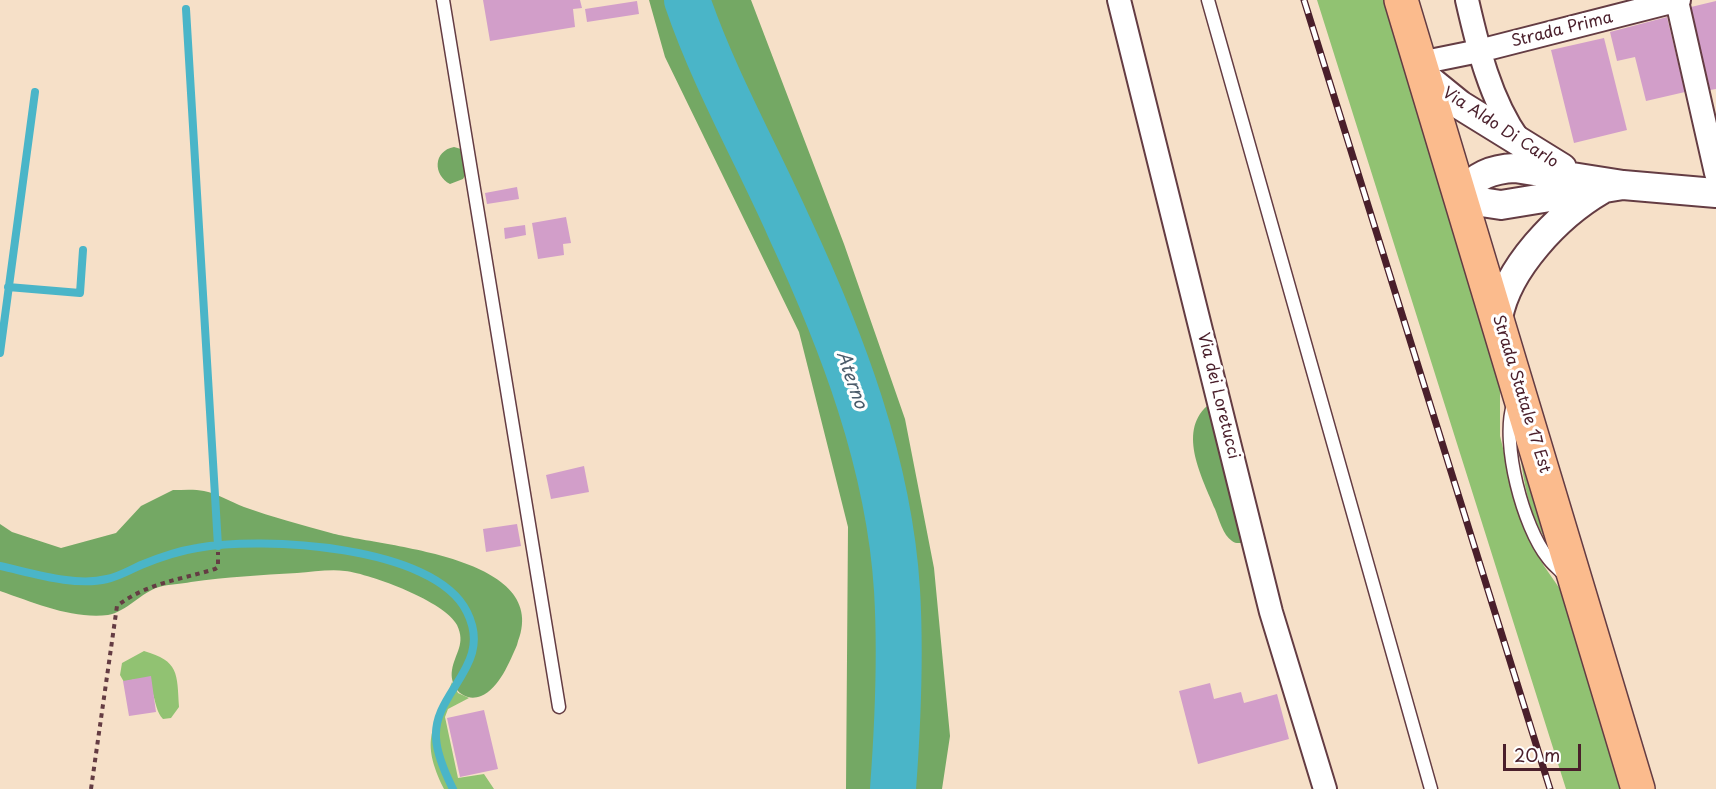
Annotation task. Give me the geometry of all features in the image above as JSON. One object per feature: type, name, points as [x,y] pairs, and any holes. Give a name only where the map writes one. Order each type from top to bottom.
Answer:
[{"type":"main road","name":"Strada Statale 17 Est","points":[[1401,0],[1638,789]]},
{"type":"street","name":"Via dei Loretucci","points":[[1119,0],[1272,612],[1325,789]]},
{"type":"street","points":[[1467,0],[1479,51],[1500,108],[1521,144]]},
{"type":"street","name":"Strada Prima","points":[[1422,69],[1479,51],[1678,0]]},
{"type":"street","points":[[1678,0],[1716,173]]},
{"type":"street","name":"Via Aldo Di Carlo","points":[[1422,69],[1460,105],[1521,144],[1580,176]]},
{"type":"street","name":"Via Aldo Di Carlo","points":[[1615,186],[1580,176],[1523,167],[1503,168],[1480,176],[1460,194],[1481,202],[1501,204],[1615,186],[1716,192]]},
{"type":"street","points":[[1498,318],[1508,287],[1526,258],[1565,217],[1615,186]]},
{"type":"lane","points":[[443,0],[560,707]]},
{"type":"lane","points":[[1208,0],[1431,789]]},
{"type":"path","points":[[91,789],[117,606],[134,594],[157,583],[215,569],[218,567],[218,552]]},
{"type":"green space","points":[[649,0],[751,0],[844,244],[905,419],[934,568],[950,736],[942,789],[846,789],[848,527],[799,332],[665,57]]},
{"type":"green space","points":[[1317,0],[1386,0],[1500,377],[1500,436],[1521,521],[1544,566],[1578,615],[1630,789],[1566,789]]},
{"type":"green space","points":[[454,147],[461,149],[467,172],[463,179],[450,184],[440,175],[438,164],[442,153]]},
{"type":"green space","points":[[1207,406],[1217,407],[1250,542],[1236,543],[1226,535],[1199,470],[1193,443],[1194,429],[1198,417]]},
{"type":"green space","points":[[1518,435],[1552,548],[1531,509]]},
{"type":"green space","points":[[173,490],[209,492],[244,507],[287,521],[331,533],[457,560],[488,574],[511,592],[522,615],[517,645],[507,666],[498,681],[487,692],[475,698],[464,695],[455,688],[453,682],[452,670],[460,638],[457,625],[450,616],[439,607],[407,590],[372,577],[345,571],[327,570],[244,576],[167,585],[146,593],[115,613],[94,616],[80,615],[40,605],[0,591],[0,524],[12,532],[61,548],[116,533],[141,506]]},
{"type":"green space","points":[[144,651],[164,659],[174,670],[178,685],[179,707],[171,718],[163,719],[148,684],[143,680],[135,679],[124,682],[120,675],[122,663]]},
{"type":"green space","points":[[452,682],[458,693],[469,698],[448,709],[445,717],[458,778],[484,774],[494,789],[444,789],[436,772],[432,757],[432,734]]},
{"type":"building","points":[[483,0],[580,0],[582,8],[573,9],[575,27],[490,41]]},
{"type":"building","points":[[637,1],[639,14],[587,22],[585,9]]},
{"type":"building","points":[[1716,1],[1716,89],[1710,90],[1691,7]]},
{"type":"building","points":[[1667,17],[1685,92],[1646,101],[1635,57],[1617,61],[1610,32]]},
{"type":"building","points":[[1604,38],[1627,130],[1574,143],[1551,50]]},
{"type":"building","points":[[517,187],[519,199],[487,204],[485,193]]},
{"type":"building","points":[[566,217],[571,243],[563,244],[564,255],[538,259],[532,223]]},
{"type":"building","points":[[525,225],[526,235],[505,239],[504,228]]},
{"type":"building","points":[[584,466],[589,492],[551,499],[546,475]]},
{"type":"building","points":[[517,524],[521,546],[486,552],[483,529]]},
{"type":"building","points":[[151,676],[156,712],[129,716],[123,681]]},
{"type":"building","points":[[1210,683],[1214,699],[1241,692],[1244,703],[1277,694],[1289,739],[1198,764],[1179,691]]},
{"type":"building","points":[[484,710],[498,769],[460,777],[447,718]]},
{"type":"waterway","name":"Aterno","points":[[687,0],[722,87],[809,270],[844,358],[873,449],[884,496],[897,590],[898,690],[893,789]]},
{"type":"waterway","points":[[186,9],[218,546]]},
{"type":"waterway","points":[[0,353],[35,92]]},
{"type":"waterway","points":[[8,287],[80,293],[83,250]]},
{"type":"waterway","points":[[0,566],[54,578],[95,581],[115,577],[154,560],[190,549],[262,544],[302,545],[344,550],[384,559],[420,572],[449,590],[467,612],[473,631],[473,648],[468,663],[443,706],[438,721],[436,738],[438,751],[453,789]]},
{"type":"railway","points":[[1304,0],[1550,789]]}]
